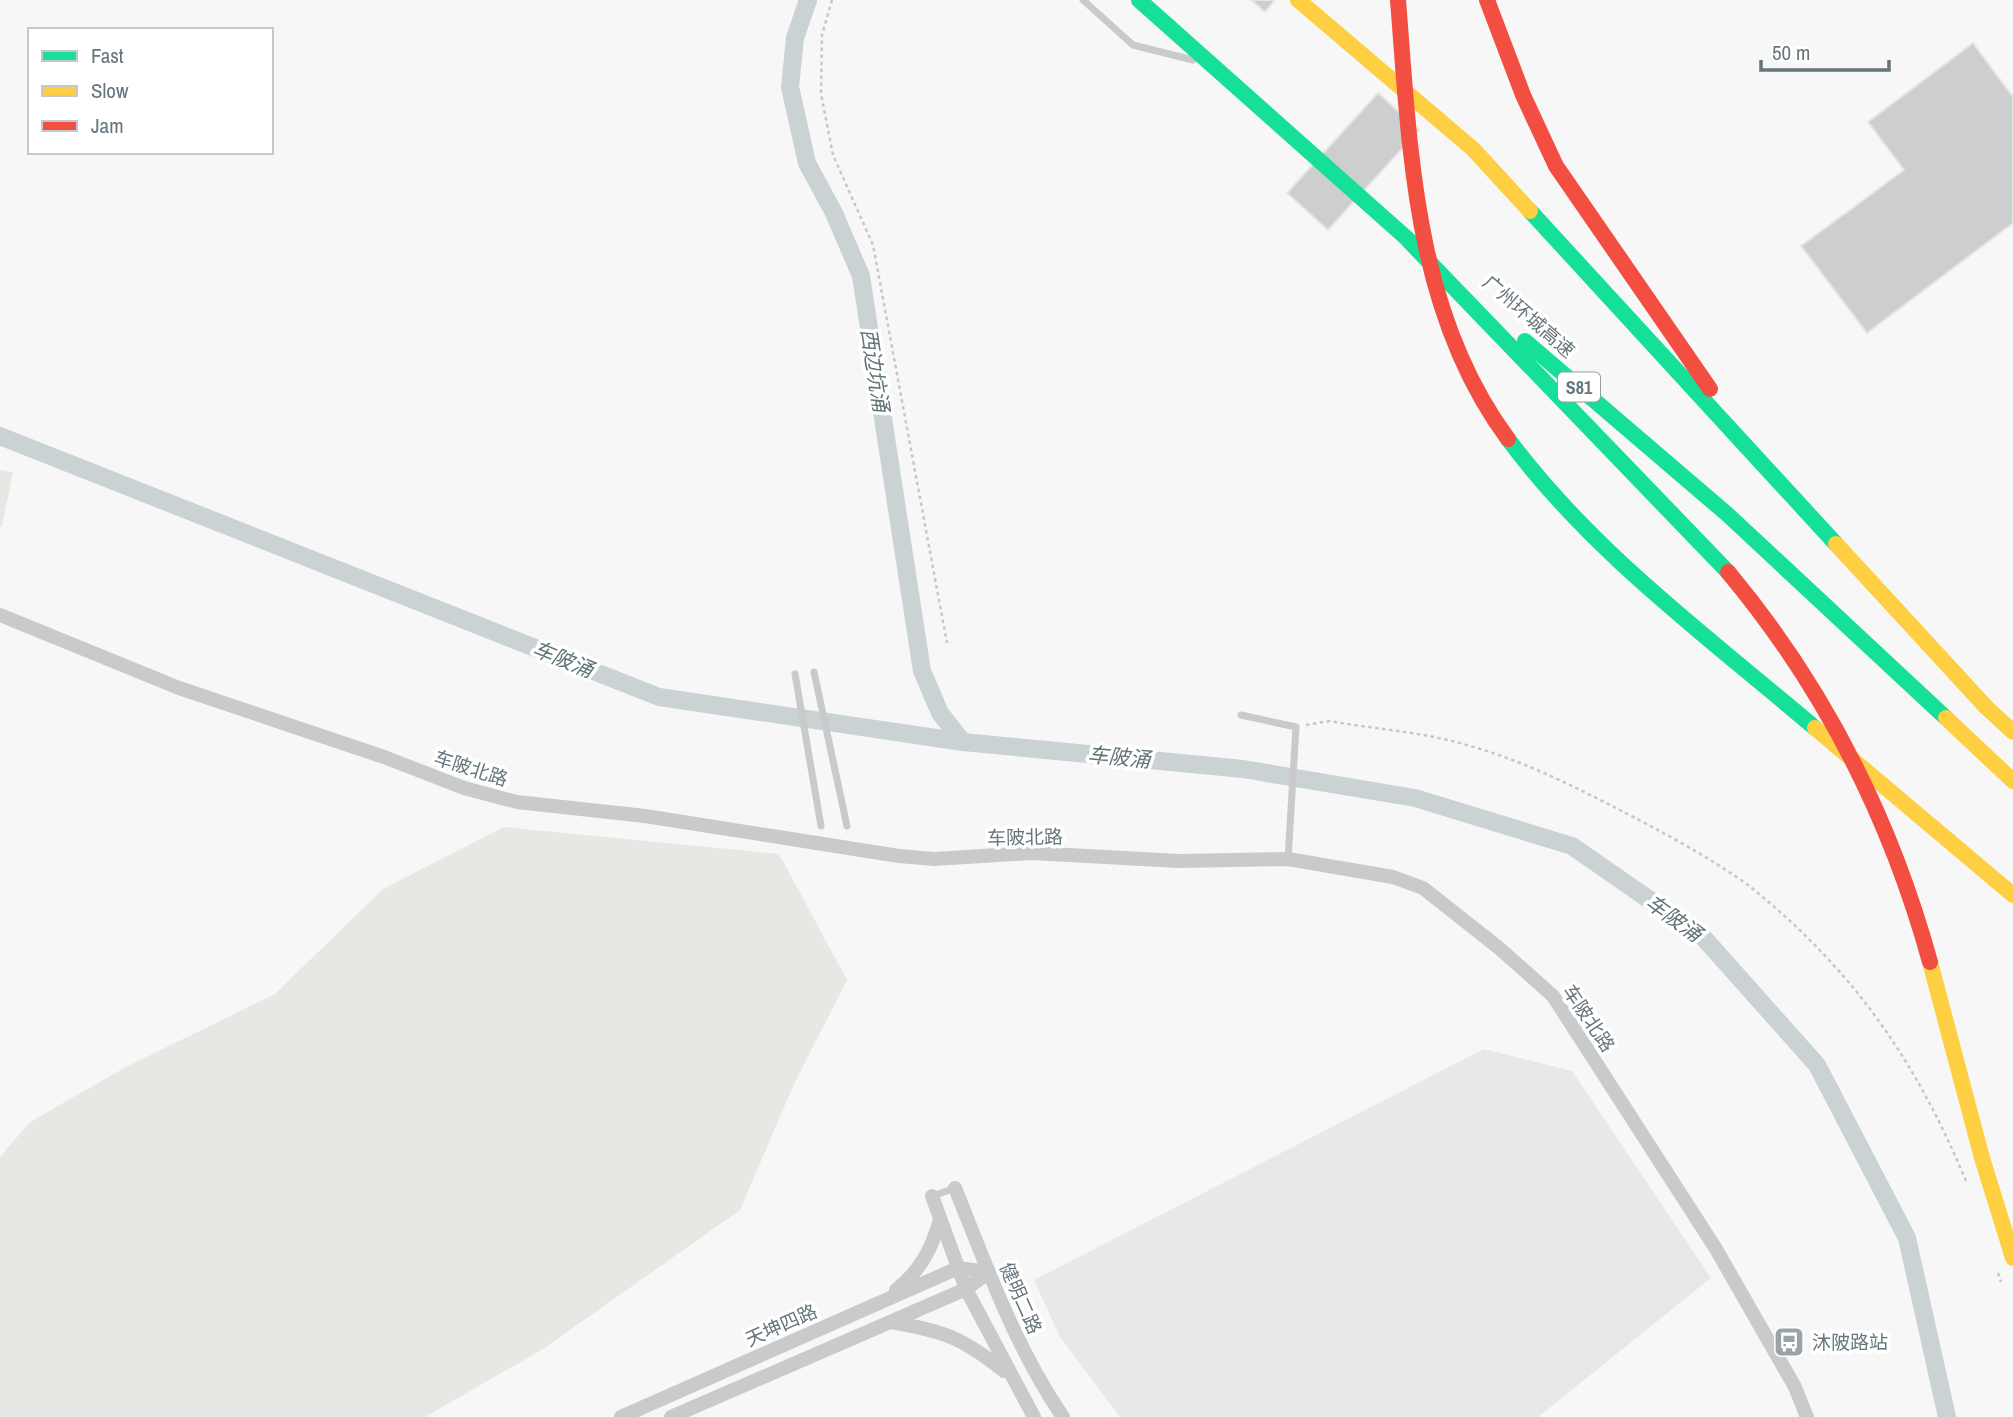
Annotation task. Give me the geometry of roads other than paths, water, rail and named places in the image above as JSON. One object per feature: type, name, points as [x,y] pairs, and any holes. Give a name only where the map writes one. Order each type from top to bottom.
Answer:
[{"type":"highway","name":"广州环城高速","points":[[1139,0],[1409,241],[1727,513],[2013,781]]},
{"type":"highway","points":[[1298,0],[1473,149],[1986,708],[2013,732]]},
{"type":"highway","points":[[1398,0],[1410,156],[1422,230],[1442,312],[1492,418],[1551,495],[1586,529],[1712,640],[2013,895]]},
{"type":"highway","points":[[1487,0],[1523,95],[1556,166],[1764,467]]},
{"type":"highway","points":[[1409,241],[1721,564],[1766,618],[1821,700],[1868,789],[1896,856],[2013,1258]]},
{"type":"street","name":"车陂北路","points":[[0,615],[179,688],[384,757],[464,788],[517,802],[592,813],[645,816],[934,859],[1032,853],[1179,860],[1288,859],[1393,877],[1423,888],[1516,962],[1553,996],[1716,1250],[1795,1387],[1807,1417]]},
{"type":"street","name":"健明二路","points":[[955,1188],[1030,1365],[1063,1417]]},
{"type":"street","points":[[932,1196],[966,1289],[1034,1417]]},
{"type":"street","points":[[882,1301],[920,1267],[932,1245],[940,1219]]},
{"type":"street","points":[[958,1268],[989,1272]]},
{"type":"street","name":"天坤四路","points":[[621,1417],[958,1268]]},
{"type":"street","points":[[671,1417],[966,1289],[989,1272]]},
{"type":"street","points":[[889,1322],[934,1330],[962,1340],[1010,1376]]},
{"type":"lane","points":[[1083,0],[1133,45],[1211,64]]},
{"type":"lane","points":[[814,672],[846,826]]},
{"type":"lane","points":[[795,674],[821,826]]},
{"type":"lane","points":[[1241,715],[1296,727],[1288,859]]},
{"type":"lane","points":[[932,1196],[955,1188]]},
{"type":"waterway","name":"西边坑涌","points":[[808,0],[795,38],[790,87],[807,163],[834,213],[861,276],[922,671],[940,713],[963,742]]},
{"type":"waterway","name":"车陂涌","points":[[0,436],[659,697],[963,742],[1243,769],[1415,798],[1572,846],[1703,937],[1817,1065],[1907,1238],[1947,1417]]},
{"type":"place","name":"沐陂路站","points":[[1789,1342]]}]
